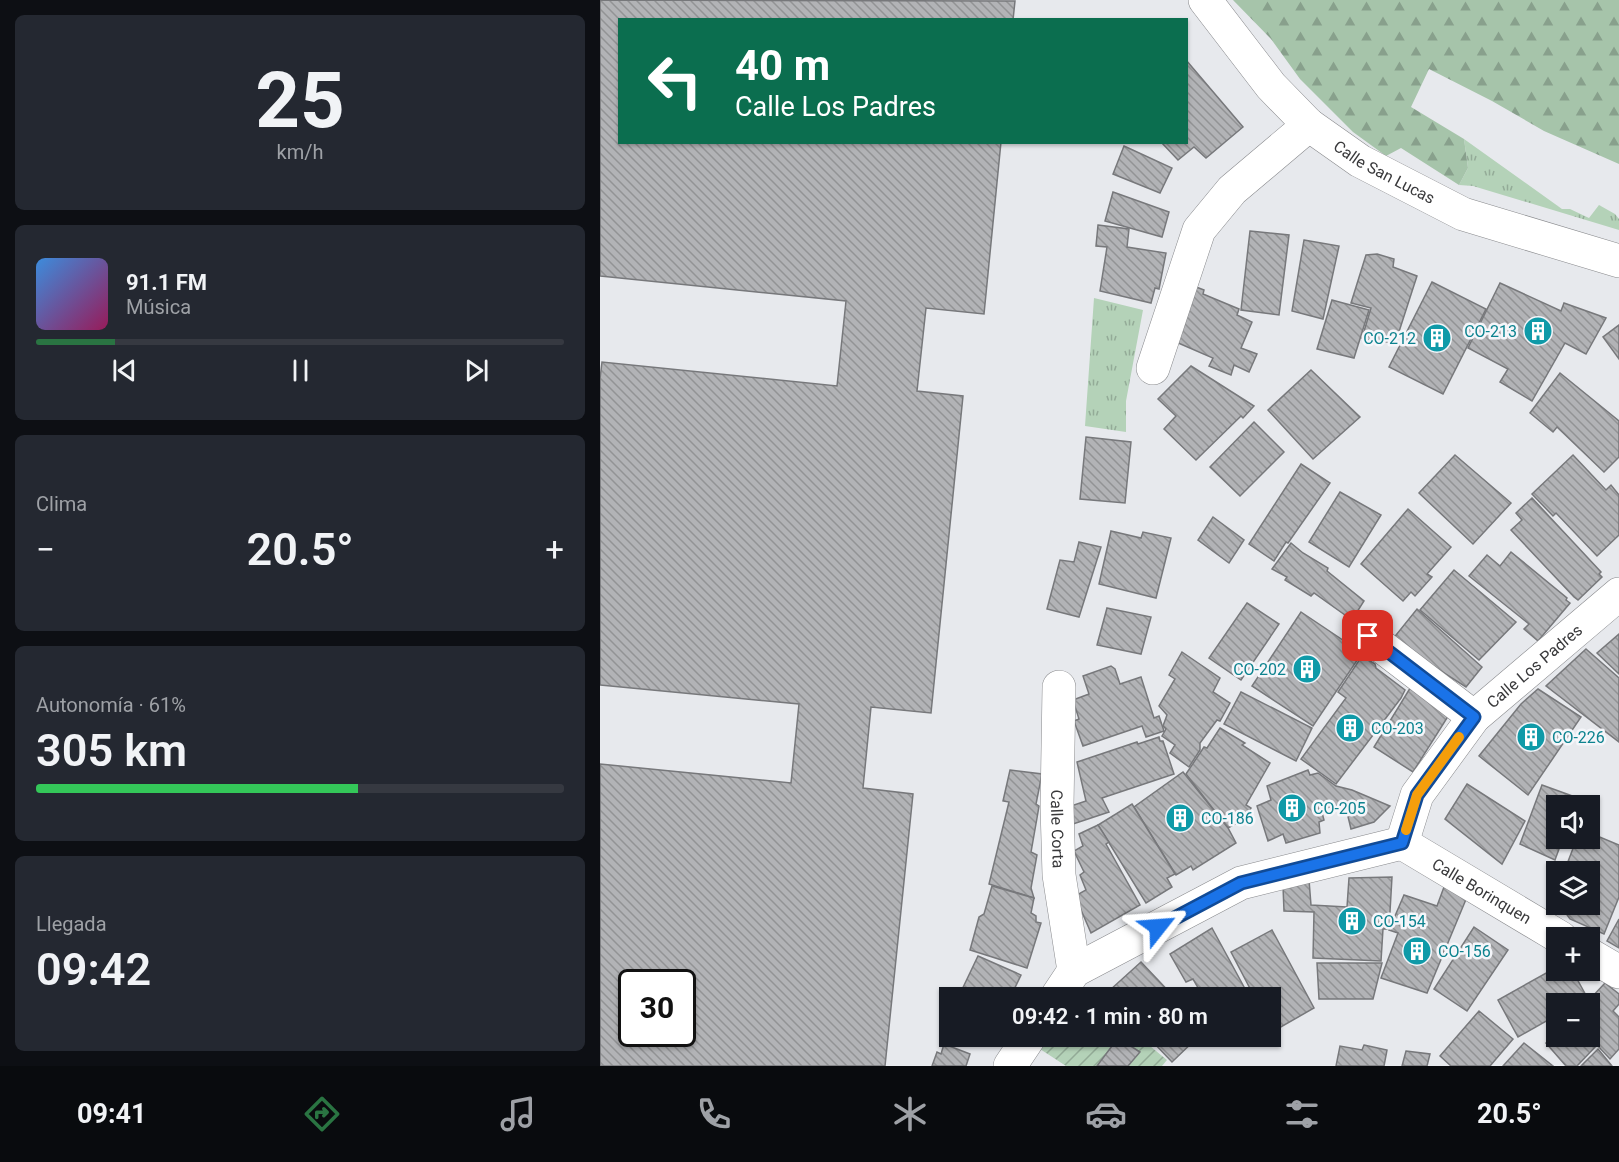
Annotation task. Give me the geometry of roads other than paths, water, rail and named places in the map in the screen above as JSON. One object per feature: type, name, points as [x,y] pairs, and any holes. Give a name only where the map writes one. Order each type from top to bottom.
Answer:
[{"type":"street","name":"Calle San Lucas","points":[[1205,0],[1271,86],[1309,125],[1360,161],[1463,214],[1619,261]]},
{"type":"street","points":[[1154,368],[1199,230],[1232,190],[1309,125]]},
{"type":"street","name":"Calle Los Padres","points":[[1402,843],[1417,795],[1474,717],[1619,594]]},
{"type":"street","points":[[1368,636],[1474,717]]},
{"type":"street","name":"Calle Corta","points":[[1059,687],[1057,807],[1059,875],[1074,971]]},
{"type":"street","points":[[1063,987],[1074,971],[1241,883],[1402,843]]},
{"type":"street","name":"Calle Borinquen","points":[[1402,843],[1546,929]]},
{"type":"street","points":[[1600,961],[1619,972]]},
{"type":"street","points":[[1010,1066],[1023,1047]]},
{"type":"place","name":"CO-213","points":[[1538,331]]},
{"type":"place","name":"CO-212","points":[[1437,338]]},
{"type":"place","name":"CO-202","points":[[1307,669]]},
{"type":"place","name":"CO-203","points":[[1350,728]]},
{"type":"place","name":"CO-226","points":[[1531,737]]},
{"type":"place","name":"CO-205","points":[[1292,808]]},
{"type":"place","name":"CO-186","points":[[1180,818]]},
{"type":"place","name":"CO-154","points":[[1352,921]]},
{"type":"place","name":"CO-156","points":[[1417,951]]}]
